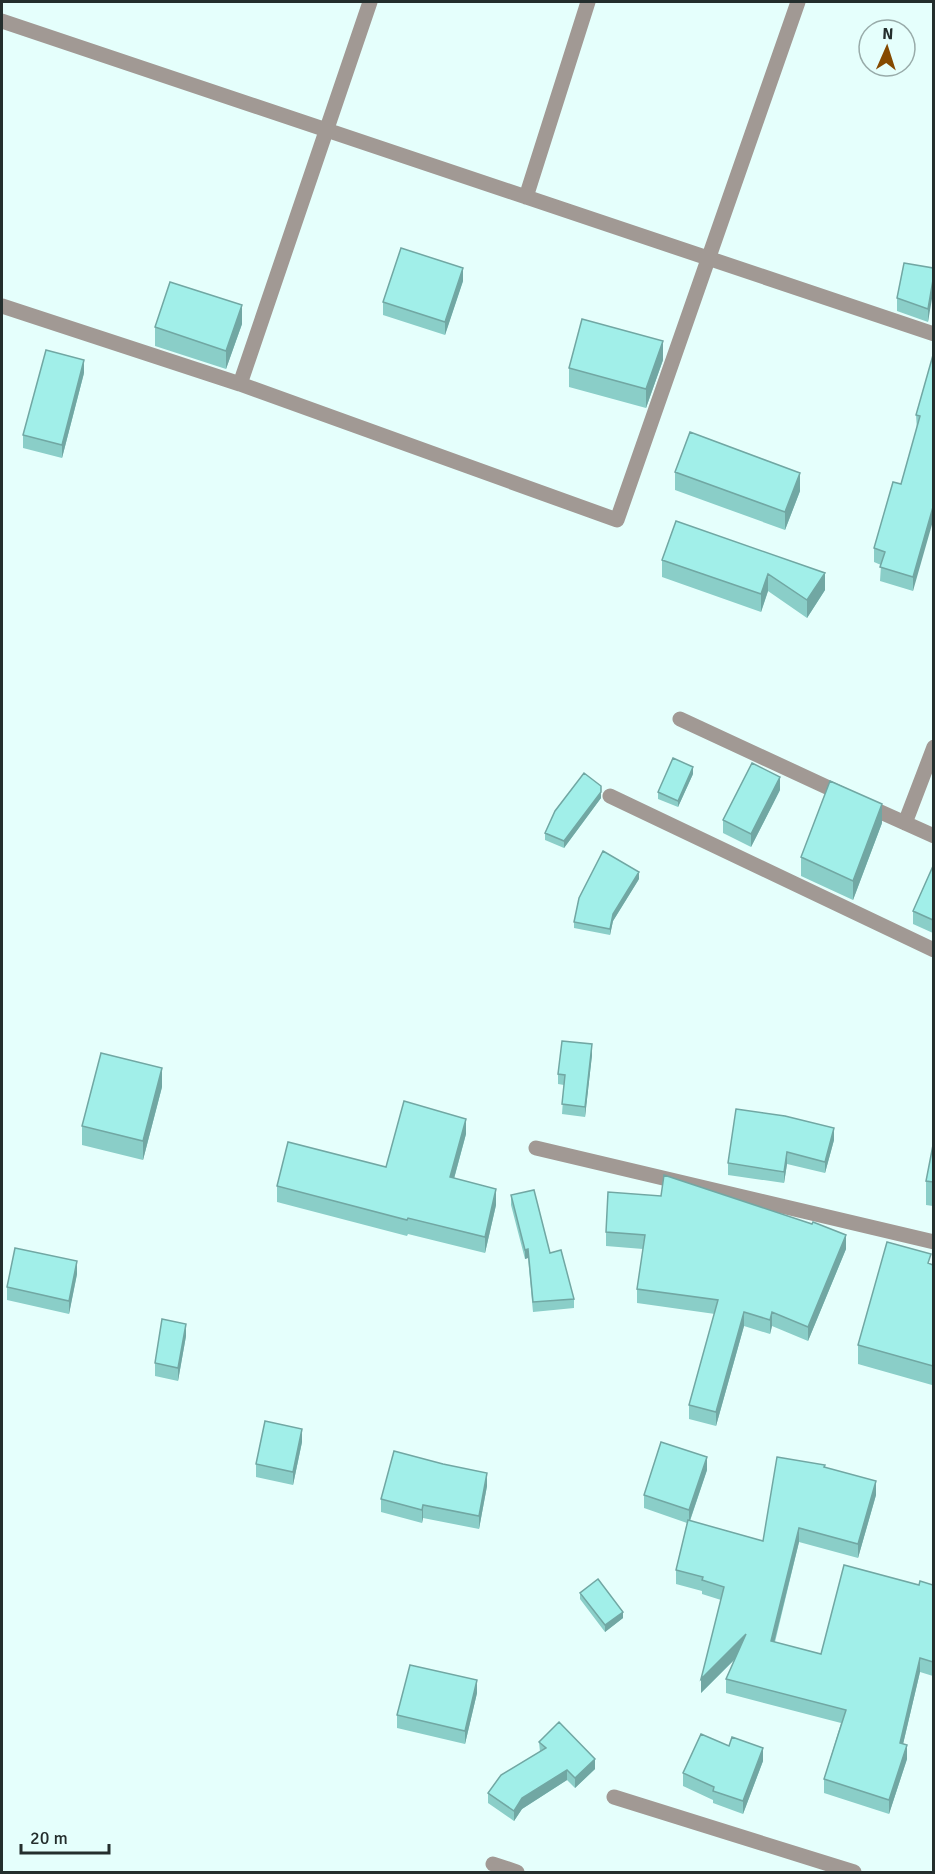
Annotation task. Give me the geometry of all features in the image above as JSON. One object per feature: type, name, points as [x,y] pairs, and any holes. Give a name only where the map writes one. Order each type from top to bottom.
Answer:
[{"type":"street","points":[[240,384],[370,2]]},
{"type":"street","points":[[526,197],[588,2]]},
{"type":"street","points":[[2,306],[240,384],[617,520],[798,2]]},
{"type":"street","points":[[2,21],[933,334]]},
{"type":"street","points":[[680,719],[933,836]]},
{"type":"street","points":[[905,823],[933,747]]},
{"type":"street","points":[[610,796],[933,950]]},
{"type":"street","points":[[536,1148],[933,1242]]},
{"type":"street","points":[[614,1797],[854,1872]]},
{"type":"street","points":[[494,1864],[517,1872]]},
{"type":"building","points":[[401,248],[463,268],[445,322],[383,302]]},
{"type":"building","points":[[904,263],[933,268],[928,309],[897,298]]},
{"type":"building","points":[[170,282],[242,305],[226,351],[155,327]]},
{"type":"building","points":[[582,319],[663,341],[646,389],[569,368]]},
{"type":"building","points":[[46,350],[84,360],[62,445],[23,435]]},
{"type":"building","points":[[933,355],[933,507],[913,577],[880,567],[885,552],[874,548],[893,482],[901,484],[920,416],[916,415]]},
{"type":"building","points":[[690,432],[800,473],[785,512],[675,472]]},
{"type":"building","points":[[676,521],[825,573],[807,600],[768,574],[761,594],[662,560]]},
{"type":"building","points":[[673,758],[693,767],[678,801],[658,792]]},
{"type":"building","points":[[752,763],[780,777],[751,834],[723,820]]},
{"type":"building","points":[[584,773],[601,786],[601,792],[564,841],[545,833],[555,811]]},
{"type":"building","points":[[830,781],[882,804],[853,881],[801,857]]},
{"type":"building","points":[[603,851],[639,872],[613,914],[610,929],[574,922],[579,898]]},
{"type":"building","points":[[933,866],[933,920],[913,911]]},
{"type":"building","points":[[562,1041],[592,1044],[585,1107],[562,1104],[565,1075],[558,1074]]},
{"type":"building","points":[[101,1053],[162,1068],[143,1141],[82,1126]]},
{"type":"building","points":[[404,1101],[466,1119],[450,1177],[496,1189],[485,1237],[408,1218],[407,1220],[277,1186],[288,1142],[386,1167]]},
{"type":"building","points":[[736,1109],[785,1116],[834,1128],[825,1162],[787,1152],[784,1172],[728,1163]]},
{"type":"building","points":[[933,1145],[933,1182],[926,1181]]},
{"type":"building","points":[[664,1175],[812,1224],[813,1222],[846,1235],[808,1327],[772,1312],[770,1320],[744,1312],[716,1412],[689,1405],[718,1300],[637,1289],[645,1235],[606,1232],[608,1192],[661,1196]]},
{"type":"building","points":[[534,1190],[550,1253],[561,1250],[574,1299],[533,1302],[528,1249],[525,1250],[511,1195]]},
{"type":"building","points":[[887,1242],[931,1254],[928,1263],[933,1265],[933,1366],[858,1345]]},
{"type":"building","points":[[15,1248],[77,1261],[69,1301],[7,1287]]},
{"type":"building","points":[[162,1319],[186,1324],[178,1368],[155,1363]]},
{"type":"building","points":[[265,1421],[302,1429],[293,1472],[256,1464]]},
{"type":"building","points":[[661,1442],[707,1457],[689,1510],[644,1495]]},
{"type":"building","points":[[394,1451],[487,1473],[479,1516],[423,1505],[422,1510],[381,1499]]},
{"type":"building","points":[[777,1457],[825,1465],[824,1467],[876,1481],[858,1544],[799,1528],[771,1641],[821,1654],[844,1565],[919,1585],[920,1581],[933,1585],[933,1662],[920,1658],[900,1743],[907,1745],[889,1800],[824,1779],[846,1710],[726,1679],[746,1634],[701,1679],[724,1587],[702,1580],[703,1577],[676,1570],[688,1520],[763,1541]]},
{"type":"building","points":[[598,1579],[623,1612],[605,1625],[580,1593]]},
{"type":"building","points":[[410,1665],[477,1680],[465,1731],[397,1715]]},
{"type":"building","points":[[559,1722],[595,1759],[575,1778],[567,1770],[522,1798],[514,1811],[488,1793],[501,1775],[546,1748],[539,1742]]},
{"type":"building","points":[[701,1734],[729,1746],[732,1737],[763,1748],[743,1801],[713,1791],[714,1787],[683,1773]]}]
